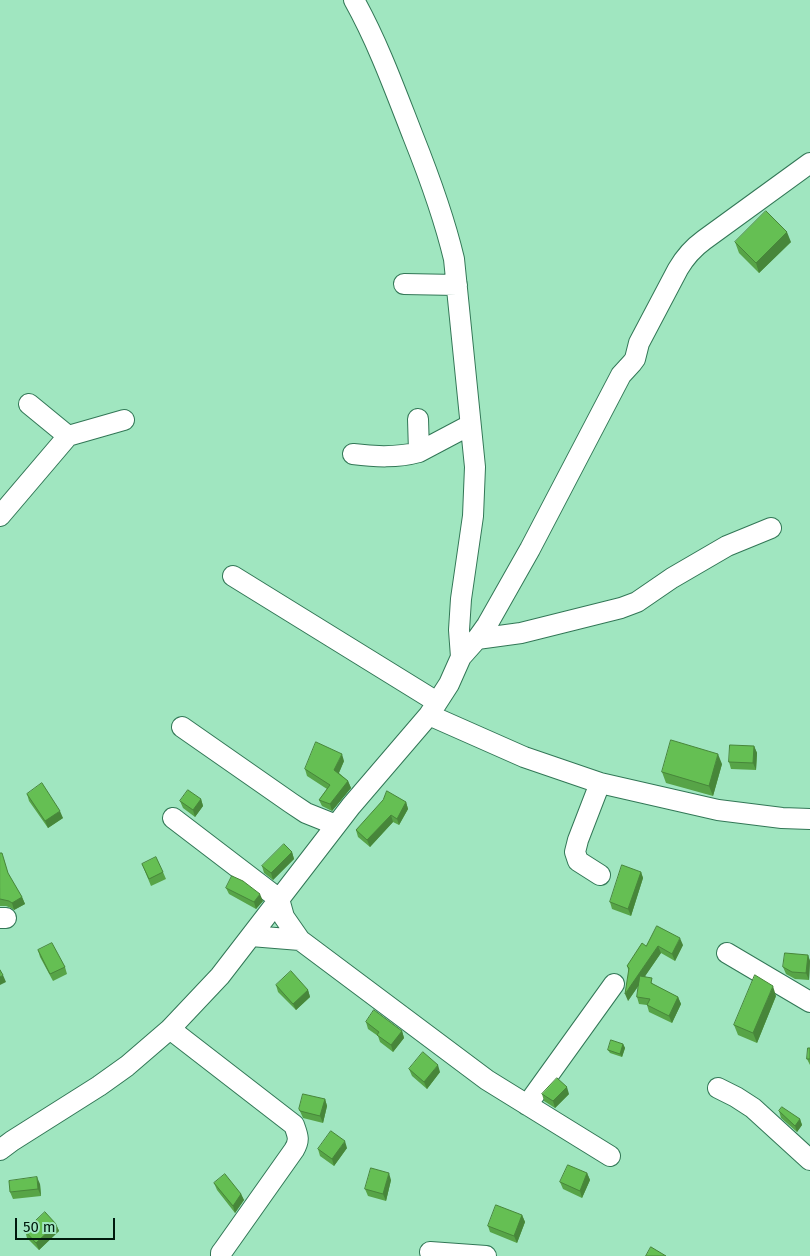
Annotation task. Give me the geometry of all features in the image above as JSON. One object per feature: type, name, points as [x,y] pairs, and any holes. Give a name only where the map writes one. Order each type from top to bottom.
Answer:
[{"type":"street","points":[[354,0],[389,73],[429,177],[448,233],[454,259],[475,467],[473,516],[461,598],[459,630],[461,657]]},
{"type":"street","points":[[0,1150],[127,1066],[170,1029],[220,976],[350,806],[433,709],[449,684],[461,657],[478,639],[487,625],[530,549],[621,375],[632,364],[639,343],[684,258],[704,240],[810,164]]},
{"type":"street","points":[[404,284],[457,285]]},
{"type":"street","points":[[29,404],[68,436]]},
{"type":"street","points":[[0,516],[68,436],[124,420]]},
{"type":"street","points":[[418,420],[419,452]]},
{"type":"street","points":[[353,454],[392,457],[419,452],[470,425]]},
{"type":"street","points":[[478,639],[521,633],[622,608],[638,602],[672,578],[727,546],[770,528]]},
{"type":"street","points":[[232,576],[433,709],[524,758],[600,783],[718,810],[782,818],[810,819]]},
{"type":"street","points":[[182,727],[298,808],[336,825]]},
{"type":"street","points":[[600,783],[574,852],[578,861],[600,875]]},
{"type":"street","points":[[173,818],[279,899],[284,917],[300,940],[487,1080],[610,1156]]},
{"type":"street","points":[[250,936],[300,940]]},
{"type":"street","points":[[727,953],[810,1002]]},
{"type":"street","points":[[527,1105],[614,984]]},
{"type":"street","points":[[170,1029],[294,1125],[298,1135],[298,1143],[294,1150],[224,1248],[221,1256]]},
{"type":"street","points":[[718,1088],[753,1108],[810,1160]]},
{"type":"street","points":[[430,1252],[486,1256]]},
{"type":"building","points":[[766,211],[787,232],[756,263],[735,242]]},
{"type":"building","points":[[671,740],[718,754],[709,786],[662,772]]},
{"type":"building","points":[[316,742],[342,754],[334,770],[348,781],[330,804],[319,800],[330,785],[305,769]]},
{"type":"building","points":[[730,745],[754,746],[753,763],[729,762]]},
{"type":"building","points":[[42,783],[60,811],[45,821],[27,794]]},
{"type":"building","points":[[188,790],[201,799],[193,810],[180,801]]},
{"type":"building","points":[[387,791],[406,802],[397,819],[391,815],[367,840],[356,830],[383,800]]},
{"type":"building","points":[[284,844],[292,852],[271,873],[262,866]]},
{"type":"building","points":[[0,853],[2,853],[8,873],[22,897],[12,903],[0,899]]},
{"type":"building","points":[[156,857],[163,872],[149,879],[142,864]]},
{"type":"building","points":[[622,865],[641,872],[628,909],[610,902]]},
{"type":"building","points":[[232,876],[243,881],[260,894],[254,902],[226,888]]},
{"type":"building","points":[[657,926],[680,938],[672,954],[658,946],[625,994],[629,968],[627,966],[642,943],[646,946]]},
{"type":"building","points":[[52,943],[65,967],[50,974],[38,950]]},
{"type":"building","points":[[785,953],[808,955],[806,973],[792,972],[783,967]]},
{"type":"building","points":[[291,971],[308,990],[293,1004],[276,985]]},
{"type":"building","points":[[755,975],[773,986],[753,1033],[734,1025]]},
{"type":"building","points":[[640,976],[652,978],[651,983],[678,997],[669,1016],[647,1005],[650,999],[637,997]]},
{"type":"building","points":[[374,1010],[402,1031],[391,1045],[377,1035],[379,1032],[366,1022]]},
{"type":"building","points":[[611,1040],[623,1044],[620,1054],[608,1050]]},
{"type":"building","points":[[808,1048],[810,1048],[810,1059],[807,1059]]},
{"type":"building","points":[[423,1052],[438,1065],[424,1082],[409,1069]]},
{"type":"building","points":[[557,1078],[567,1087],[553,1101],[542,1094]]},
{"type":"building","points":[[303,1094],[325,1099],[320,1116],[300,1111]]},
{"type":"building","points":[[782,1107],[800,1119],[795,1126],[779,1111]]},
{"type":"building","points":[[331,1131],[345,1141],[332,1159],[318,1149]]},
{"type":"building","points":[[568,1165],[587,1173],[580,1191],[560,1182]]},
{"type":"building","points":[[371,1168],[389,1173],[383,1194],[365,1189]]},
{"type":"building","points":[[225,1174],[241,1194],[233,1206],[214,1183]]},
{"type":"building","points":[[37,1177],[38,1189],[10,1192],[9,1181]]},
{"type":"building","points":[[496,1205],[522,1215],[514,1236],[488,1226]]},
{"type":"building","points":[[45,1212],[56,1224],[36,1243],[25,1231]]},
{"type":"building","points":[[651,1247],[666,1256],[646,1256]]}]
